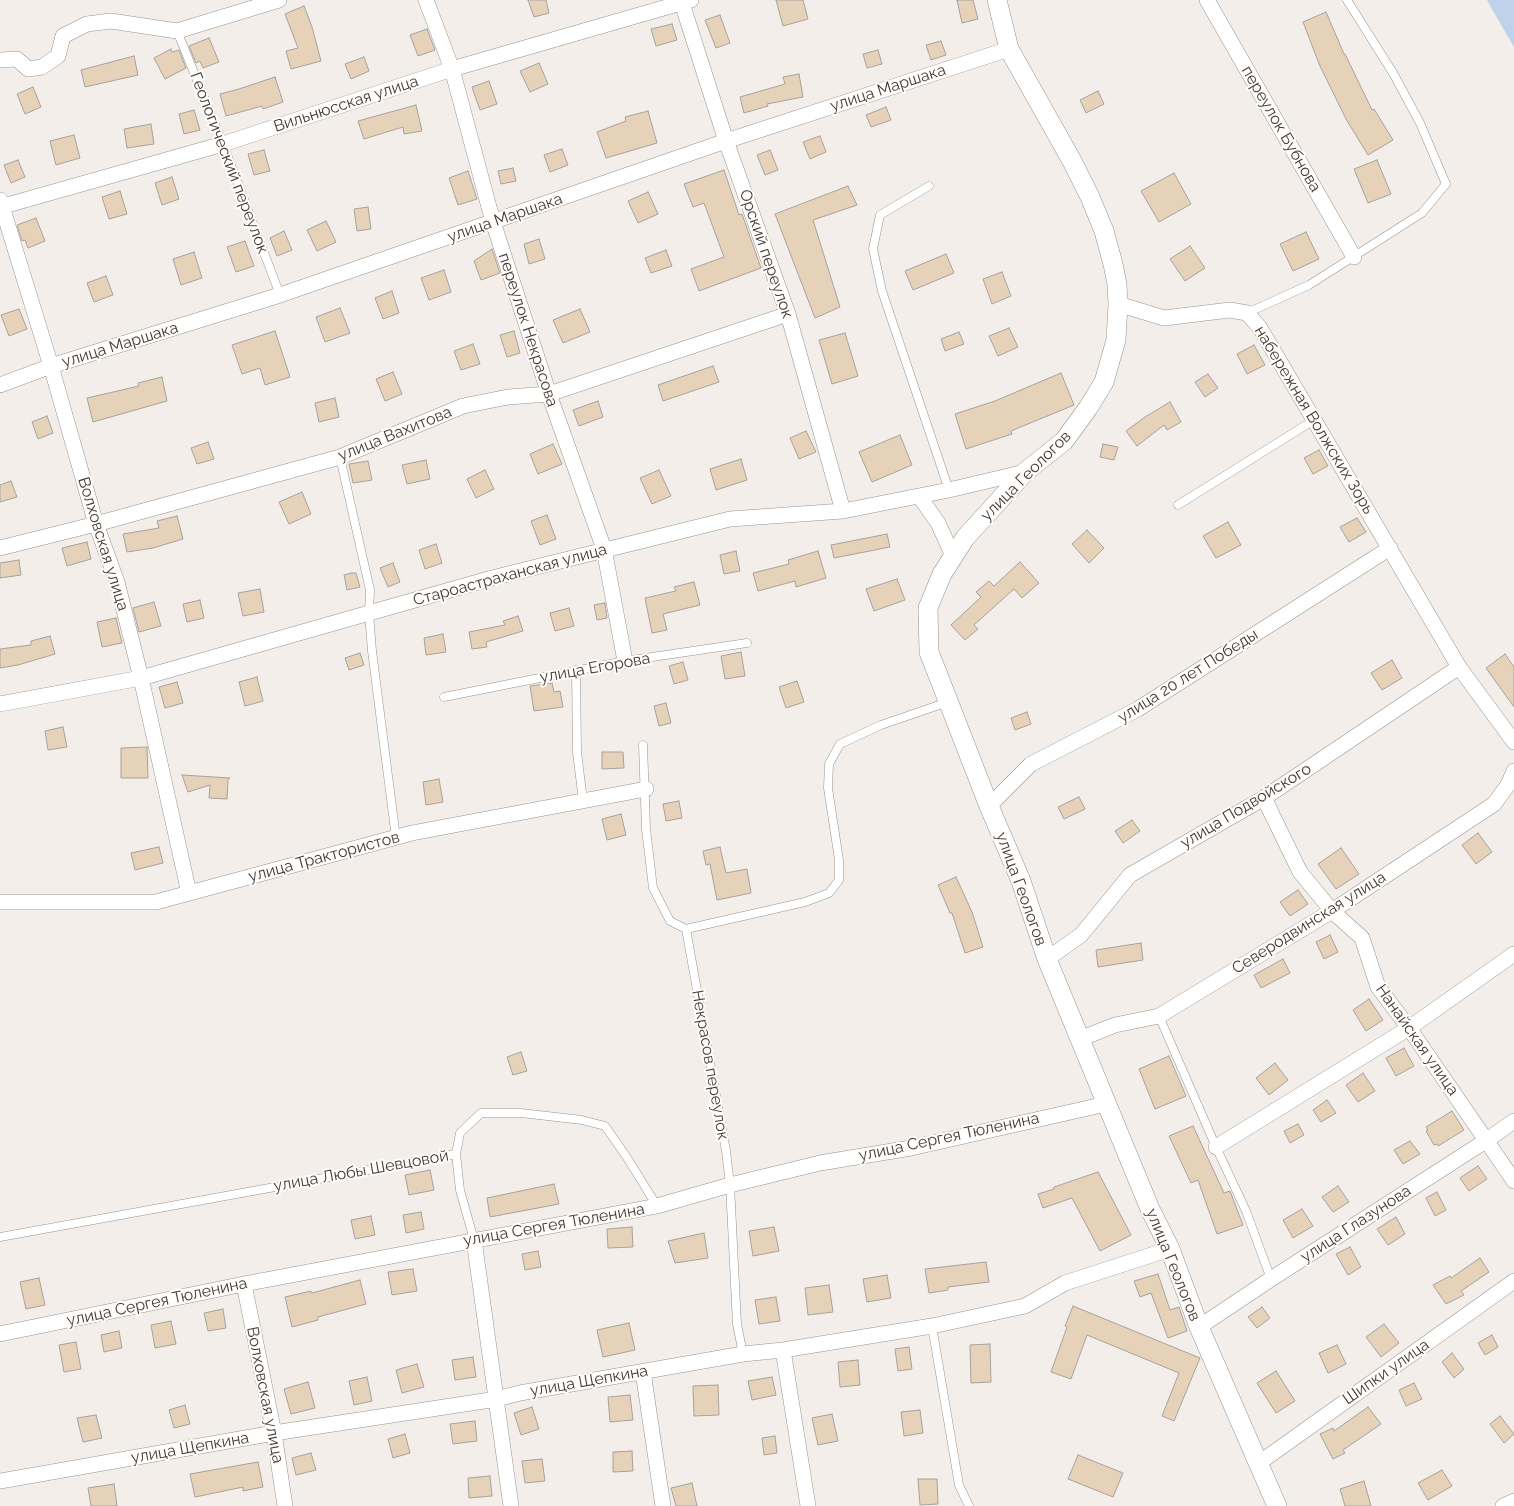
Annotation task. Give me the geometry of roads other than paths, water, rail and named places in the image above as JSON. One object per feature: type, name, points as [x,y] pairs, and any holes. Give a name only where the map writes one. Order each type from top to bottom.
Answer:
[{"type":"street","points":[[0,60],[17,59],[28,69],[42,67],[58,56],[63,36],[87,24],[111,21],[177,31],[279,0]]},
{"type":"street","name":"переулок Некрасова","points":[[426,0],[452,69],[493,222],[549,394],[604,549],[625,661]]},
{"type":"street","points":[[997,0],[1009,49],[1072,161],[1104,231],[1118,284],[1118,304]]},
{"type":"street","name":"переулок Бубнова","points":[[1207,0],[1354,257]]},
{"type":"street","name":"Вильнюсская улица","points":[[1,204],[222,144],[452,69],[685,1]]},
{"type":"street","name":"Орский переулок","points":[[685,1],[726,141],[788,314],[843,511]]},
{"type":"street","name":"улица Маршака","points":[[0,385],[51,366],[280,295],[726,141],[1009,49]]},
{"type":"street","name":"Волховская улица","points":[[1,204],[51,366],[96,524],[117,582],[189,893]]},
{"type":"street","name":"набережная Волжских Зорь","points":[[1118,304],[1164,318],[1230,310],[1247,313],[1260,328],[1459,666],[1514,742]]},
{"type":"street","name":"улица Геологов","points":[[1118,304],[1116,340],[1104,382],[1088,408],[1064,441],[1026,472],[965,538],[942,574],[928,608],[929,652],[989,806],[1021,881],[1047,959],[1106,1104],[1150,1209],[1170,1250],[1199,1328],[1277,1506]]},
{"type":"street","name":"улица Вахитова","points":[[0,548],[96,524],[340,457],[463,406],[508,397],[549,394],[788,314]]},
{"type":"street","name":"Староастраханская улица","points":[[0,704],[140,678],[492,578],[730,519],[843,511],[949,490],[1026,472]]},
{"type":"street","points":[[919,496],[938,523],[953,556]]},
{"type":"street","name":"улица 20 лет Победы","points":[[989,806],[1031,764],[1138,709],[1390,548]]},
{"type":"street","name":"улица Подвойского","points":[[1047,959],[1081,935],[1130,875],[1264,798],[1459,666]]},
{"type":"street","name":"Северодвинская улица","points":[[1080,1039],[1115,1025],[1159,1016],[1332,911],[1494,804],[1508,785],[1514,771]]},
{"type":"street","name":"улица Трактористов","points":[[0,902],[156,902],[422,831],[646,789]]},
{"type":"street","name":"Нанайская улица","points":[[1264,798],[1300,872],[1332,911],[1362,938],[1378,987],[1409,1028],[1514,1180]]},
{"type":"street","points":[[1216,1147],[1409,1028],[1514,954]]},
{"type":"street","name":"улица Сергея Тюленина","points":[[0,1334],[244,1284],[657,1206],[730,1185],[820,1163],[911,1148],[1106,1104]]},
{"type":"street","name":"улица Глазунова","points":[[1199,1328],[1271,1278],[1514,1121]]},
{"type":"street","points":[[474,1240],[511,1506]]},
{"type":"street","name":"улица Щепкина","points":[[0,1481],[274,1433],[497,1399],[520,1393],[743,1354],[783,1350],[932,1326],[1025,1306],[1065,1283],[1170,1250]]},
{"type":"street","name":"Шипки улица","points":[[1259,1463],[1514,1281]]},
{"type":"street","name":"Волховская улица","points":[[244,1284],[274,1433],[284,1506]]},
{"type":"street","points":[[783,1350],[808,1506]]},
{"type":"street","points":[[643,1372],[662,1506]]},
{"type":"street","points":[[1504,1506],[1514,1501]]},
{"type":"lane","points":[[1247,313],[1308,285],[1422,214],[1446,184],[1420,123],[1393,73],[1347,0]]},
{"type":"lane","name":"Геологический переулок","points":[[177,31],[280,295]]},
{"type":"lane","points":[[929,186],[880,215],[873,249],[882,291],[949,490]]},
{"type":"lane","points":[[1178,505],[1314,420]]},
{"type":"lane","points":[[340,457],[370,590],[369,613],[396,838]]},
{"type":"lane","name":"улица Егорова","points":[[444,697],[625,661],[747,643]]},
{"type":"lane","points":[[576,670],[578,752],[583,801]]},
{"type":"lane","points":[[643,745],[646,829],[653,888],[670,920],[686,929],[805,902],[829,893],[839,880],[839,860],[828,788],[829,764],[840,744],[881,725],[948,702]]},
{"type":"lane","name":"Некрасов переулок","points":[[686,929],[726,1151],[730,1185],[737,1324],[743,1354]]},
{"type":"lane","points":[[1159,1016],[1246,1211],[1271,1278]]},
{"type":"lane","name":"улица Любы Шевцовой","points":[[0,1237],[456,1154],[460,1133],[480,1113],[521,1113],[582,1120],[605,1126],[657,1206]]},
{"type":"lane","points":[[456,1154],[460,1190],[474,1240]]},
{"type":"lane","points":[[932,1326],[959,1485],[969,1506]]},
{"type":"water","points":[[1487,0],[1514,0],[1514,47],[1493,11]]}]
